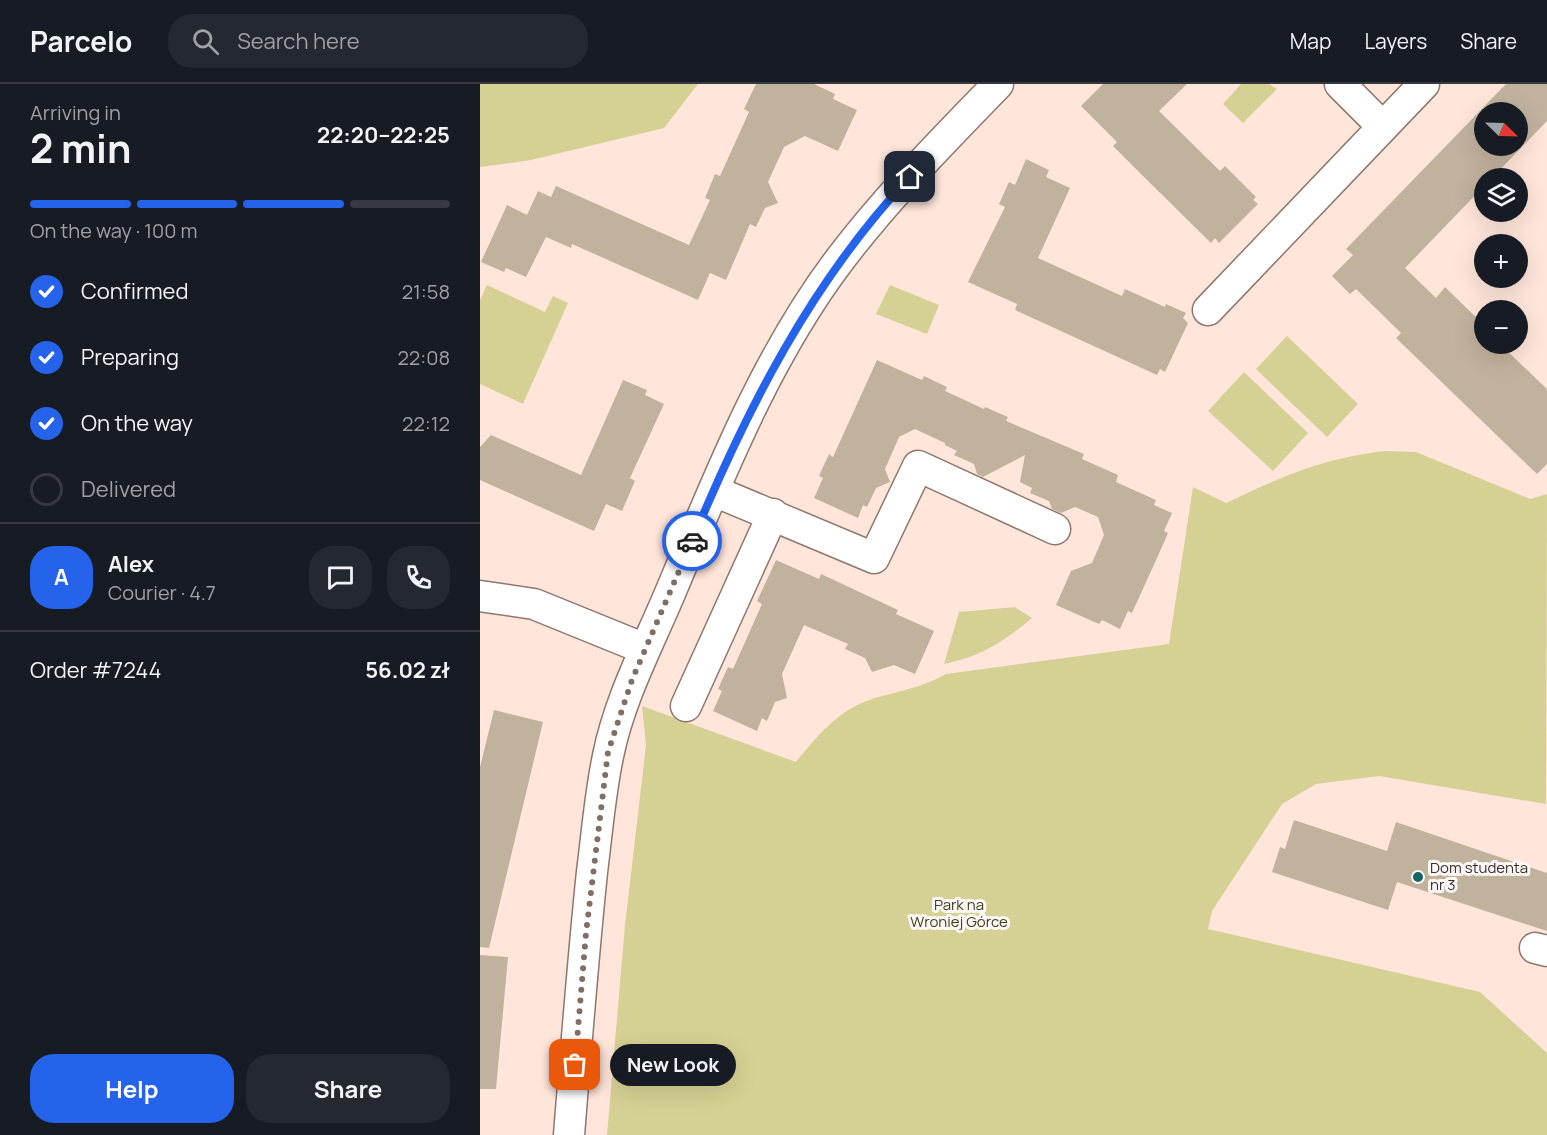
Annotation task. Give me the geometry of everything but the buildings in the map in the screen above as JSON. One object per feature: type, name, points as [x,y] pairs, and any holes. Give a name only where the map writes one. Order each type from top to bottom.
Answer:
[{"type":"street","points":[[569,1135],[586,933],[603,780],[615,729],[645,649],[714,491],[767,379],[808,307],[839,260],[886,202],[998,84]]},
{"type":"street","points":[[1340,84],[1383,127]]},
{"type":"street","points":[[1208,310],[1424,84]]},
{"type":"street","points":[[714,491],[874,558],[918,466],[1055,530]]},
{"type":"street","points":[[686,706],[773,514]]},
{"type":"street","points":[[480,596],[534,604],[645,649]]},
{"type":"green space","points":[[480,84],[698,84],[664,128],[531,160],[480,167]]},
{"type":"green space","points":[[1241,84],[1269,84],[1277,89],[1243,123],[1223,104]]},
{"type":"green space","points":[[487,285],[545,312],[553,296],[568,303],[523,404],[480,384],[480,300]]},
{"type":"green space","points":[[890,285],[939,305],[927,334],[876,314]]},
{"type":"green space","points":[[1287,336],[1358,404],[1327,437],[1256,369]]},
{"type":"green space","points":[[1244,372],[1308,433],[1273,471],[1208,411]]},
{"type":"green space","name":"Park na Wroniej Górce","points":[[1385,451],[1416,452],[1530,499],[1547,494],[1546,804],[1379,776],[1316,784],[1282,804],[1212,911],[1208,929],[1480,992],[1547,1053],[1547,1135],[607,1135],[625,925],[646,745],[642,706],[796,762],[822,732],[851,709],[875,698],[920,685],[946,674],[1169,644],[1193,487],[1226,503],[1303,470],[1342,458]]},
{"type":"green space","points":[[1015,607],[1032,618],[1011,635],[981,653],[944,664],[959,612]]},
{"type":"way so far","points":[[575,1065],[586,933],[608,752],[632,680],[692,541]]},
{"type":"place","name":"Dom studenta nr 3","points":[[1418,877]]},
{"type":"place","name":"New Look","points":[[575,1065]]},
{"type":"route","points":[[692,541],[767,379],[808,307],[839,260],[886,202],[910,177]]}]
